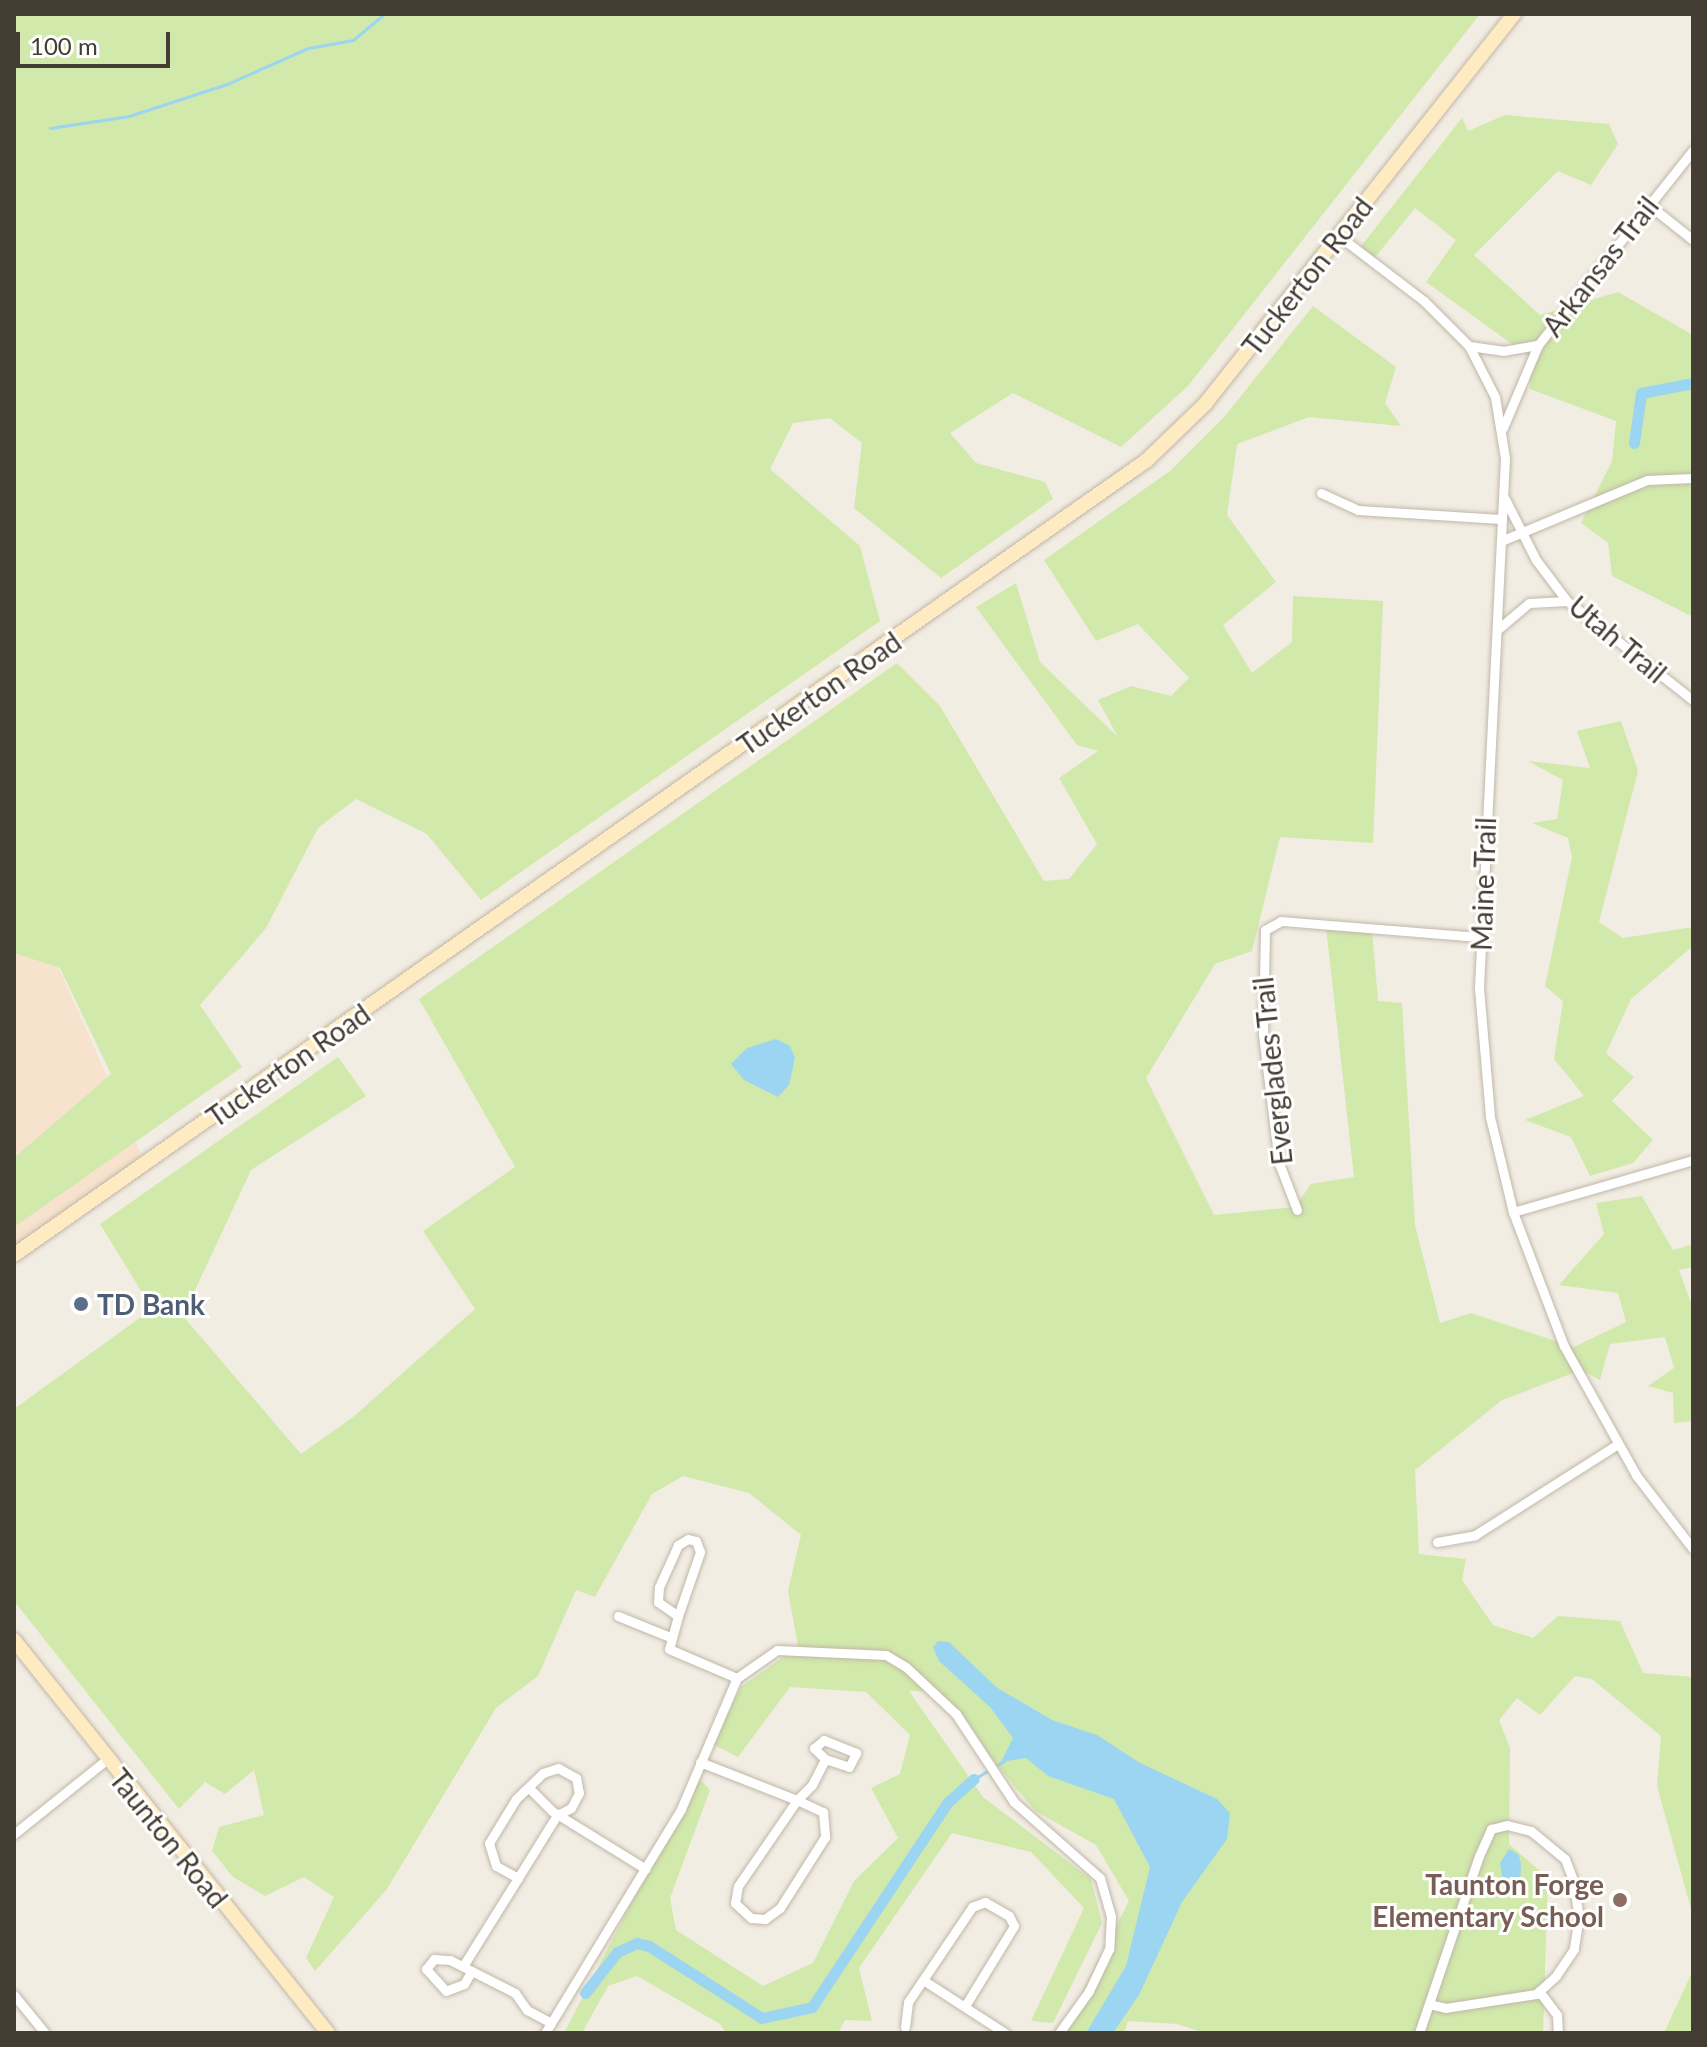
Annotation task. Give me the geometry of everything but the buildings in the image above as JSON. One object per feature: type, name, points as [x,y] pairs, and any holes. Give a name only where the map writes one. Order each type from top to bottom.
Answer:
[{"type":"main road","name":"Tuckerton Road","points":[[14,1255],[1134,471],[1205,404],[1514,14]]},
{"type":"main road","name":"Taunton Road","points":[[14,1640],[106,1760],[328,2033]]},
{"type":"street","name":"Arkansas Trail","points":[[1502,431],[1538,345],[1693,150]]},
{"type":"street","points":[[1649,205],[1693,240]]},
{"type":"street","name":"Maine Trail","points":[[1339,236],[1424,301],[1469,346],[1487,376],[1502,431],[1504,496],[1480,937],[1490,1117],[1513,1212],[1553,1322],[1618,1444],[1693,1549]]},
{"type":"street","name":"Arkansas Trail","points":[[1469,346],[1503,351],[1538,345]]},
{"type":"street","points":[[1501,541],[1647,480],[1693,478]]},
{"type":"street","points":[[1321,493],[1358,510],[1501,519]]},
{"type":"street","name":"Utah Trail","points":[[1504,496],[1522,533],[1567,601],[1693,700]]},
{"type":"street","points":[[1496,630],[1529,603],[1567,601]]},
{"type":"street","name":"Everglades Trail","points":[[1297,1210],[1279,1163],[1263,1034],[1265,930],[1281,921],[1480,937]]},
{"type":"street","points":[[1513,1212],[1693,1160]]},
{"type":"street","points":[[1437,1542],[1475,1535],[1618,1444]]},
{"type":"street","points":[[678,1616],[658,1602],[659,1587],[678,1545],[688,1539],[696,1541],[700,1552],[678,1616],[670,1637],[674,1655],[737,1678]]},
{"type":"street","points":[[618,1616],[670,1637]]},
{"type":"street","points":[[545,2033],[646,1869],[700,1762],[737,1678],[777,1650],[886,1655],[949,1705],[1007,1793],[1085,1860],[1108,1896],[1109,1949],[1089,1991],[1059,2033]]},
{"type":"street","points":[[700,1762],[797,1800],[823,1812],[825,1837],[780,1908],[765,1919],[751,1918],[735,1903],[738,1886],[797,1800],[812,1785],[825,1759]]},
{"type":"street","points":[[14,1834],[106,1760]]},
{"type":"street","points":[[518,1878],[496,1866],[489,1843],[516,1799],[549,1769],[571,1773],[579,1793],[571,1808],[557,1815],[467,1969],[515,1993],[527,2010],[551,2023]]},
{"type":"street","points":[[530,1789],[557,1815],[646,1869]]},
{"type":"street","points":[[1419,2033],[1479,1856],[1491,1829],[1507,1825],[1531,1831],[1551,1846],[1573,1880],[1579,1916],[1574,1949],[1539,1991],[1446,2008],[1429,2004]]},
{"type":"street","points":[[905,2027],[908,2002],[972,1907],[992,1904],[1014,1926],[965,2006]]},
{"type":"street","points":[[923,1980],[1005,2033]]},
{"type":"street","points":[[1539,1991],[1557,2015],[1558,2033]]},
{"type":"street","points":[[14,1995],[45,2033]]},
{"type":"shaded area","points":[[14,953],[59,968],[145,1163],[14,1255]]},
{"type":"green space","points":[[14,14],[1480,14],[1188,386],[1121,447],[1013,393],[950,433],[976,463],[1045,482],[1053,499],[941,578],[854,508],[862,443],[830,418],[793,423],[770,469],[860,546],[880,621],[481,900],[427,834],[356,799],[318,828],[266,928],[200,1005],[242,1067],[14,1227],[14,1158],[111,1074],[60,968],[14,953]]},
{"type":"green space","points":[[1505,115],[1609,124],[1618,144],[1591,185],[1558,171],[1474,255],[1540,315],[1618,292],[1693,335],[1693,617],[1612,576],[1608,543],[1581,523],[1612,461],[1616,421],[1530,389],[1530,357],[1426,282],[1456,240],[1415,208],[1369,265],[1354,255],[1462,118],[1468,131]]},
{"type":"green space","points":[[1313,306],[1396,367],[1385,403],[1401,426],[1309,417],[1237,444],[1227,515],[1276,582],[1223,625],[1252,673],[1292,642],[1293,596],[1383,601],[1373,843],[1280,837],[1252,951],[1215,964],[1146,1078],[1214,1215],[1295,1207],[1311,1184],[1354,1177],[1326,927],[1372,930],[1378,1001],[1402,1003],[1415,1225],[1440,1323],[1471,1313],[1574,1347],[1626,1322],[1618,1293],[1559,1285],[1604,1234],[1596,1203],[1642,1196],[1673,1250],[1693,1244],[1693,1267],[1679,1270],[1693,1308],[1693,1421],[1674,1423],[1673,1393],[1648,1386],[1674,1368],[1665,1337],[1610,1344],[1600,1380],[1581,1370],[1502,1400],[1415,1470],[1419,1554],[1466,1559],[1462,1580],[1493,1625],[1533,1638],[1558,1616],[1620,1621],[1643,1673],[1693,1677],[1693,1916],[1657,1786],[1661,1736],[1592,1679],[1575,1676],[1540,1715],[1517,1698],[1499,1720],[1510,1748],[1509,1844],[1548,1878],[1543,2033],[1205,2033],[1177,2024],[1128,2021],[1124,2033],[1061,2033],[1129,1901],[1096,1845],[1035,1811],[936,1691],[909,1691],[983,1797],[1091,1879],[1102,1923],[1053,2023],[1031,2021],[1084,1908],[1031,1852],[952,1833],[859,1968],[872,2021],[845,2020],[838,2033],[726,2033],[720,2024],[637,1976],[608,1986],[582,2033],[564,2033],[697,1776],[710,1790],[670,1898],[676,1930],[763,1986],[813,1963],[854,1881],[898,1838],[871,1788],[900,1774],[910,1735],[866,1692],[790,1687],[738,1757],[712,1744],[741,1687],[798,1646],[788,1591],[801,1535],[749,1493],[683,1476],[652,1494],[595,1597],[576,1590],[538,1676],[496,1708],[387,1889],[315,1971],[306,1958],[334,1897],[304,1877],[265,1896],[233,1877],[212,1851],[219,1827],[264,1815],[254,1770],[225,1794],[205,1782],[179,1809],[14,1601],[14,1409],[152,1309],[100,1224],[338,1057],[366,1096],[251,1170],[183,1316],[301,1454],[353,1417],[475,1309],[423,1231],[515,1167],[419,999],[897,663],[940,706],[1044,881],[1069,879],[1097,844],[1059,778],[1098,751],[1077,745],[976,607],[1016,583],[1040,662],[1118,737],[1098,700],[1131,686],[1171,696],[1189,678],[1138,624],[1096,641],[1044,560],[1170,471],[1224,417]]},
{"type":"green space","points":[[1621,721],[1638,771],[1599,922],[1623,938],[1693,927],[1693,946],[1631,999],[1606,1053],[1634,1077],[1612,1101],[1653,1140],[1633,1163],[1590,1176],[1571,1137],[1525,1120],[1584,1096],[1554,1059],[1563,1001],[1545,986],[1572,857],[1568,838],[1532,823],[1557,819],[1563,780],[1528,761],[1590,768],[1577,731]]},
{"type":"green space","points":[[1693,1970],[1693,2033],[1664,2033]]},
{"type":"water","points":[[776,1039],[790,1046],[795,1058],[789,1085],[778,1097],[744,1080],[731,1064],[747,1048]]},
{"type":"water","points":[[938,1641],[949,1642],[996,1687],[1052,1720],[1097,1735],[1140,1763],[1217,1799],[1230,1813],[1227,1839],[1182,1902],[1139,1995],[1113,2033],[1086,2033],[1126,1966],[1150,1867],[1114,1799],[1048,1776],[1026,1758],[1001,1762],[1013,1738],[990,1707],[939,1661],[933,1647]]},
{"type":"water","points":[[1509,1849],[1519,1855],[1521,1865],[1520,1885],[1510,1894],[1504,1889],[1500,1863]]},
{"type":"waterway","points":[[50,128],[129,116],[227,84],[308,48],[353,40],[384,14]]},
{"type":"waterway","points":[[1634,443],[1641,393],[1693,383]]},
{"type":"waterway","points":[[974,1779],[1004,1761]]},
{"type":"waterway","points":[[585,1993],[617,1952],[637,1943],[649,1946],[762,2018],[812,2007],[947,1803],[974,1779]]},
{"type":"place","name":"TD Bank","points":[[81,1304]]},
{"type":"place","name":"Taunton Forge Elementary School","points":[[1620,1900]]}]
